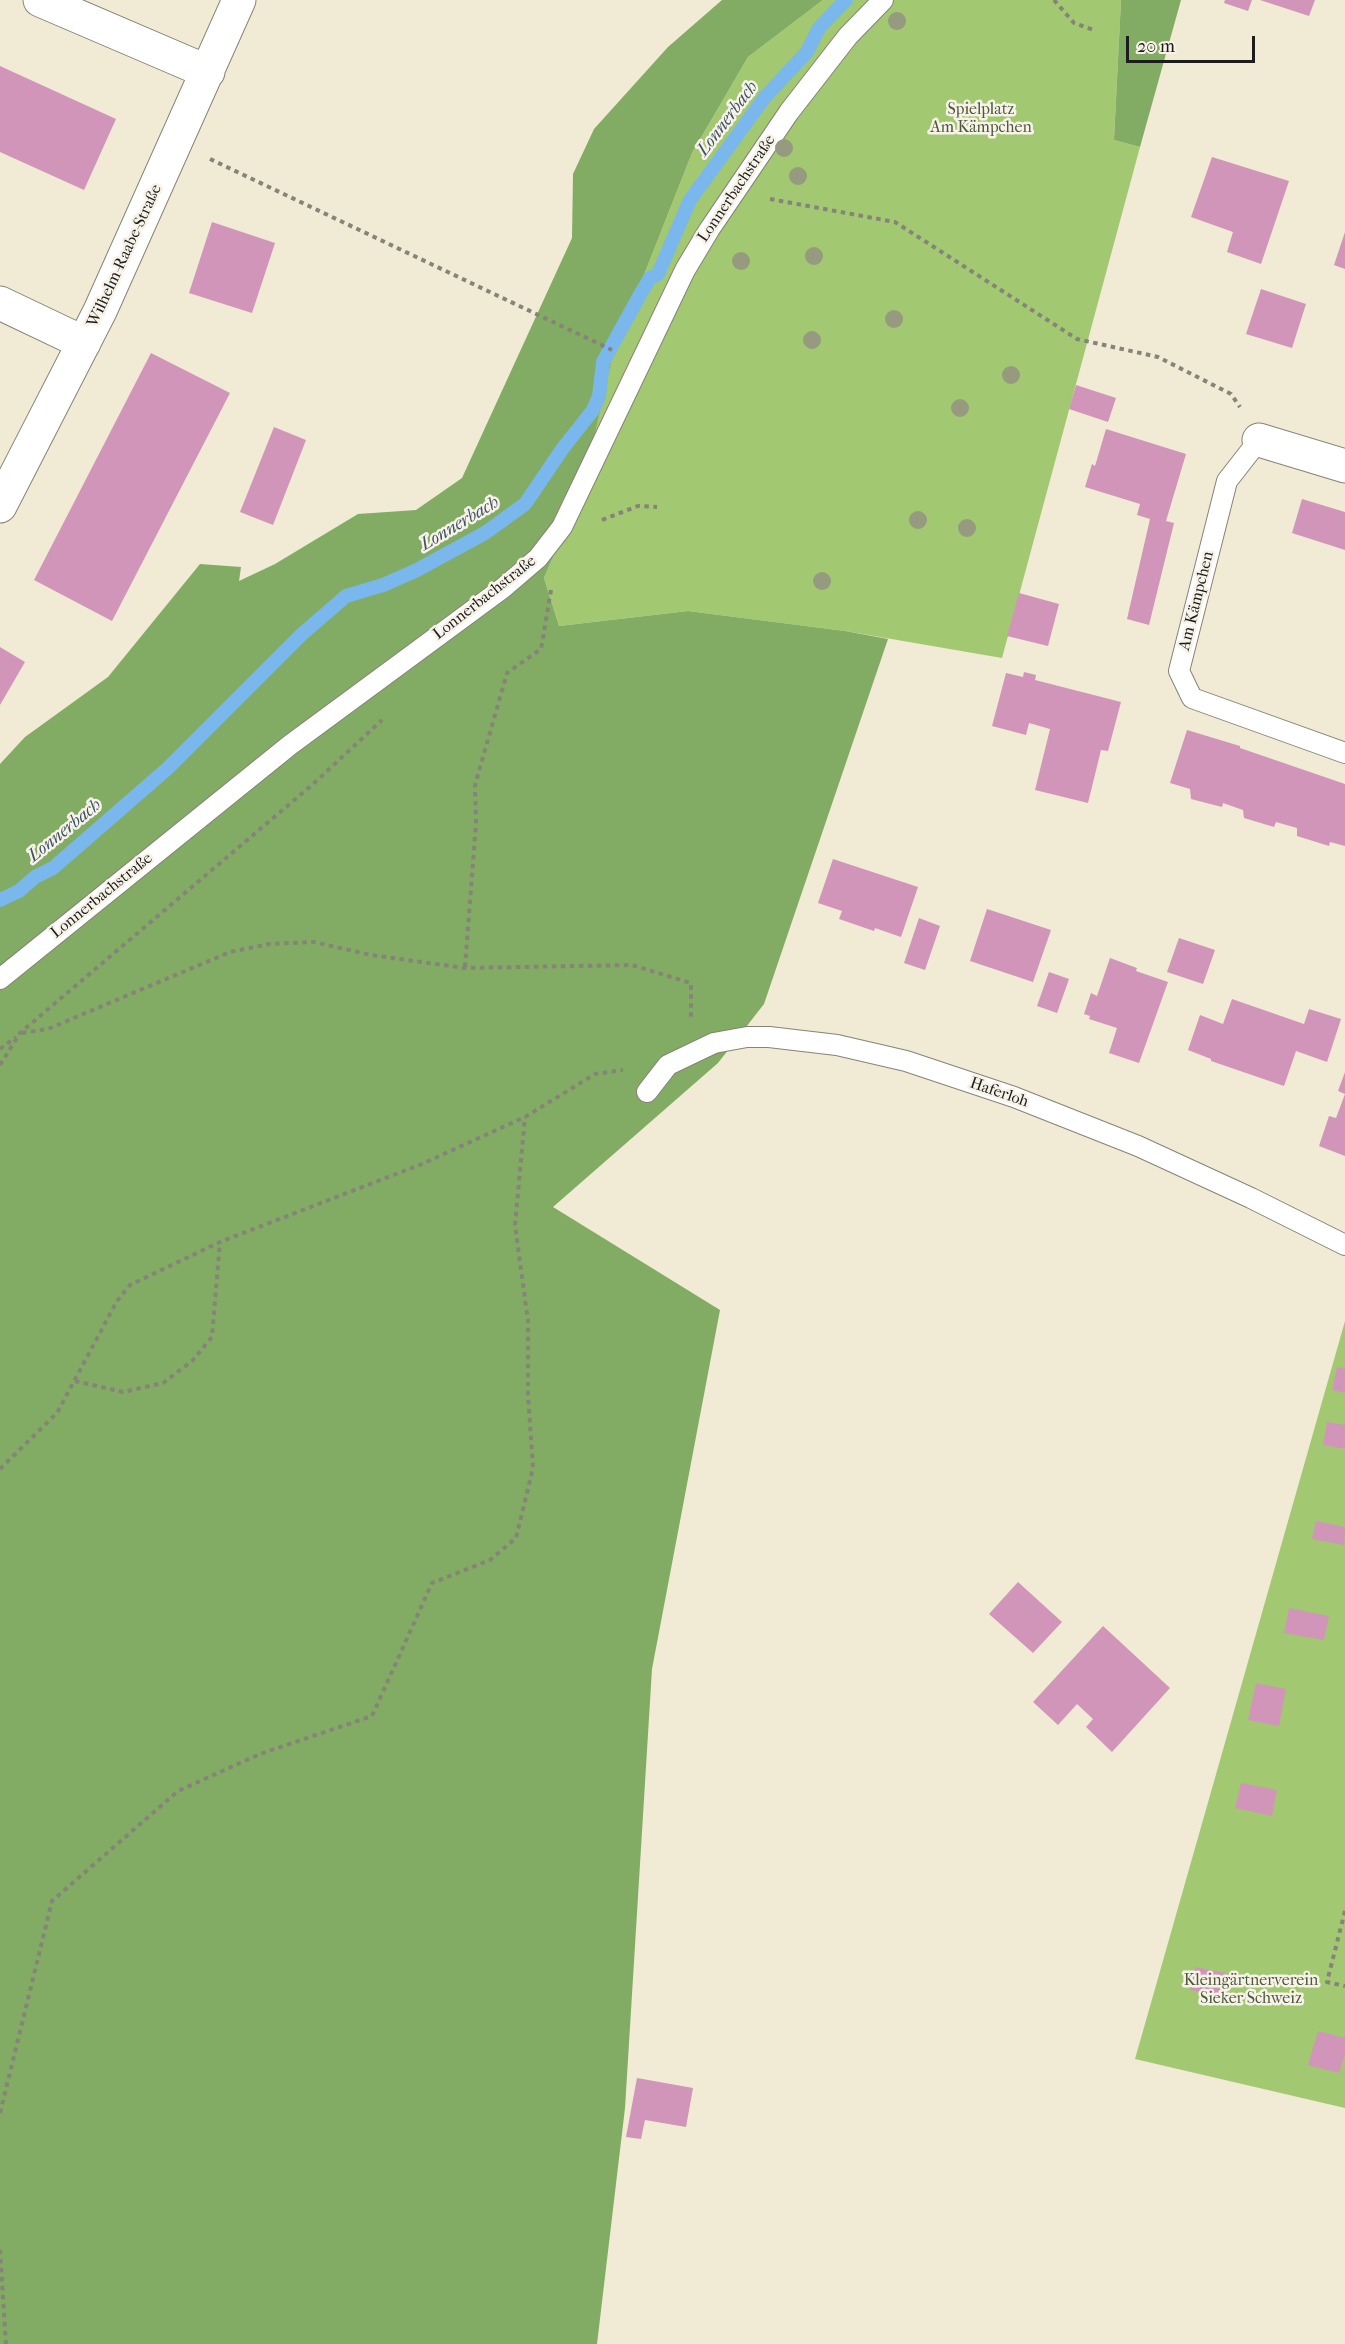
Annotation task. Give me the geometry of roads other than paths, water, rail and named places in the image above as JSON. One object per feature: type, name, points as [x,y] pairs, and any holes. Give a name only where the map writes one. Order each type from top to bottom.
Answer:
[{"type":"street","points":[[40,0],[208,72]]},
{"type":"street","name":"Wilhelm-Raabe-Straße","points":[[0,506],[84,343],[239,0]]},
{"type":"street","points":[[0,303],[84,343]]},
{"type":"street","name":"Am Kämpchen","points":[[1260,440],[1345,466]]},
{"type":"lane","name":"Lonnerbachstraße","points":[[0,979],[290,745],[503,588],[538,558],[562,527],[582,488],[685,270],[734,193],[802,95],[848,36],[883,0]]},
{"type":"lane","name":"Am Kämpchen","points":[[1260,440],[1227,481],[1179,671],[1192,698],[1345,753]]},
{"type":"lane","name":"Haferloh","points":[[647,1092],[668,1065],[714,1043],[747,1038],[769,1038],[837,1045],[906,1061],[1014,1097],[1137,1146],[1251,1198],[1345,1245]]},
{"type":"waterway","name":"Lonnerbach","points":[[0,900],[19,891],[35,877],[53,868],[168,768],[301,635],[346,596],[383,585],[415,571],[485,533],[525,504],[563,448],[593,410],[599,396],[603,362],[650,278],[658,274],[690,200],[765,97],[807,52],[819,28],[846,0]]},
{"type":"park label","name":"Spielplatz Am Kämpchen","points":[[981,119]]},
{"type":"park label","name":"Kleingärtnerverein Sieker Schweiz","points":[[1251,1990]]}]
